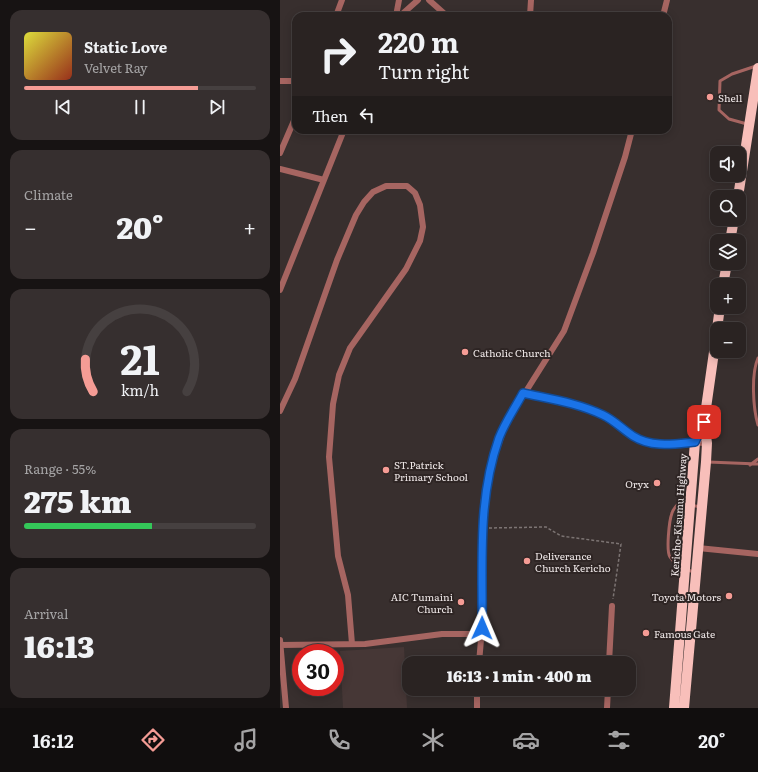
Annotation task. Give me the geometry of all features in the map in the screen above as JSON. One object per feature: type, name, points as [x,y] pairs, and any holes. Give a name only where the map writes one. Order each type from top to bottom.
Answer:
[{"type":"highway","points":[[739,190],[756,91],[758,67]]},
{"type":"highway","name":"Kericho-Kisumu Highway","points":[[674,708],[696,506],[706,462],[707,443],[704,422],[713,358]]},
{"type":"highway","name":"Kericho-Kisumu Highway","points":[[684,708],[690,571],[698,548],[695,442],[704,422]]},
{"type":"street","points":[[338,12],[342,0]]},
{"type":"street","points":[[397,12],[399,0]]},
{"type":"street","points":[[404,12],[418,0]]},
{"type":"street","points":[[429,0],[442,12]]},
{"type":"street","points":[[530,12],[531,0]]},
{"type":"street","points":[[663,12],[667,0]]},
{"type":"street","points":[[280,81],[292,81]]},
{"type":"street","points":[[280,154],[292,126]]},
{"type":"street","points":[[280,290],[283,272],[324,180],[342,134]]},
{"type":"street","points":[[480,656],[483,504],[490,468],[506,423],[523,393],[546,363],[564,331],[593,253],[625,157],[631,134]]},
{"type":"street","points":[[280,169],[324,180]]},
{"type":"street","points":[[280,411],[298,373],[337,260],[356,215],[364,202],[373,192],[386,186],[407,186],[415,193],[420,205],[423,227],[420,241],[406,269],[350,348],[339,376],[333,404],[329,457],[338,556],[348,595],[352,644]]},
{"type":"street","points":[[523,393],[594,411],[610,418],[633,436],[648,443],[658,445],[695,442],[707,443]]},
{"type":"street","points":[[698,548],[758,554]]},
{"type":"street","points":[[609,656],[612,606]]},
{"type":"street","points":[[280,645],[352,644],[442,634],[482,634]]},
{"type":"street","points":[[280,640],[286,708]]},
{"type":"street","points":[[476,708],[477,696]]},
{"type":"street","points":[[606,708],[607,696]]},
{"type":"lane","points":[[749,125],[729,119],[719,110],[720,81],[732,74],[758,67]]},
{"type":"lane","points":[[758,358],[754,366],[754,402],[758,425]]},
{"type":"lane","points":[[750,465],[758,459]]},
{"type":"lane","points":[[706,462],[750,465],[758,464]]},
{"type":"lane","points":[[690,571],[673,561],[669,554],[670,521],[672,513],[679,503],[696,506]]},
{"type":"path","points":[[483,528],[546,527],[561,536],[620,544],[612,606]]},
{"type":"shaded area","points":[[404,647],[404,656],[402,656],[402,696],[406,696],[407,708],[343,708],[344,651]]},
{"type":"place","name":"Shell","points":[[710,97]]},
{"type":"place","name":"Catholic Church","points":[[465,352]]},
{"type":"place","name":"ST.Patrick Primary School","points":[[386,470]]},
{"type":"place","name":"Oryx","points":[[657,483]]},
{"type":"place","name":"Deliverance Church Kericho","points":[[527,561]]},
{"type":"place","name":"Toyota Motors","points":[[729,596]]},
{"type":"place","name":"AIC Tumaini Church","points":[[461,602]]},
{"type":"place","name":"Famous Gate","points":[[646,633]]},
{"type":"route","points":[[482,628],[483,504],[488,475],[499,438],[523,393],[589,409],[610,418],[619,426],[642,441],[658,445],[695,442],[704,422]]}]
